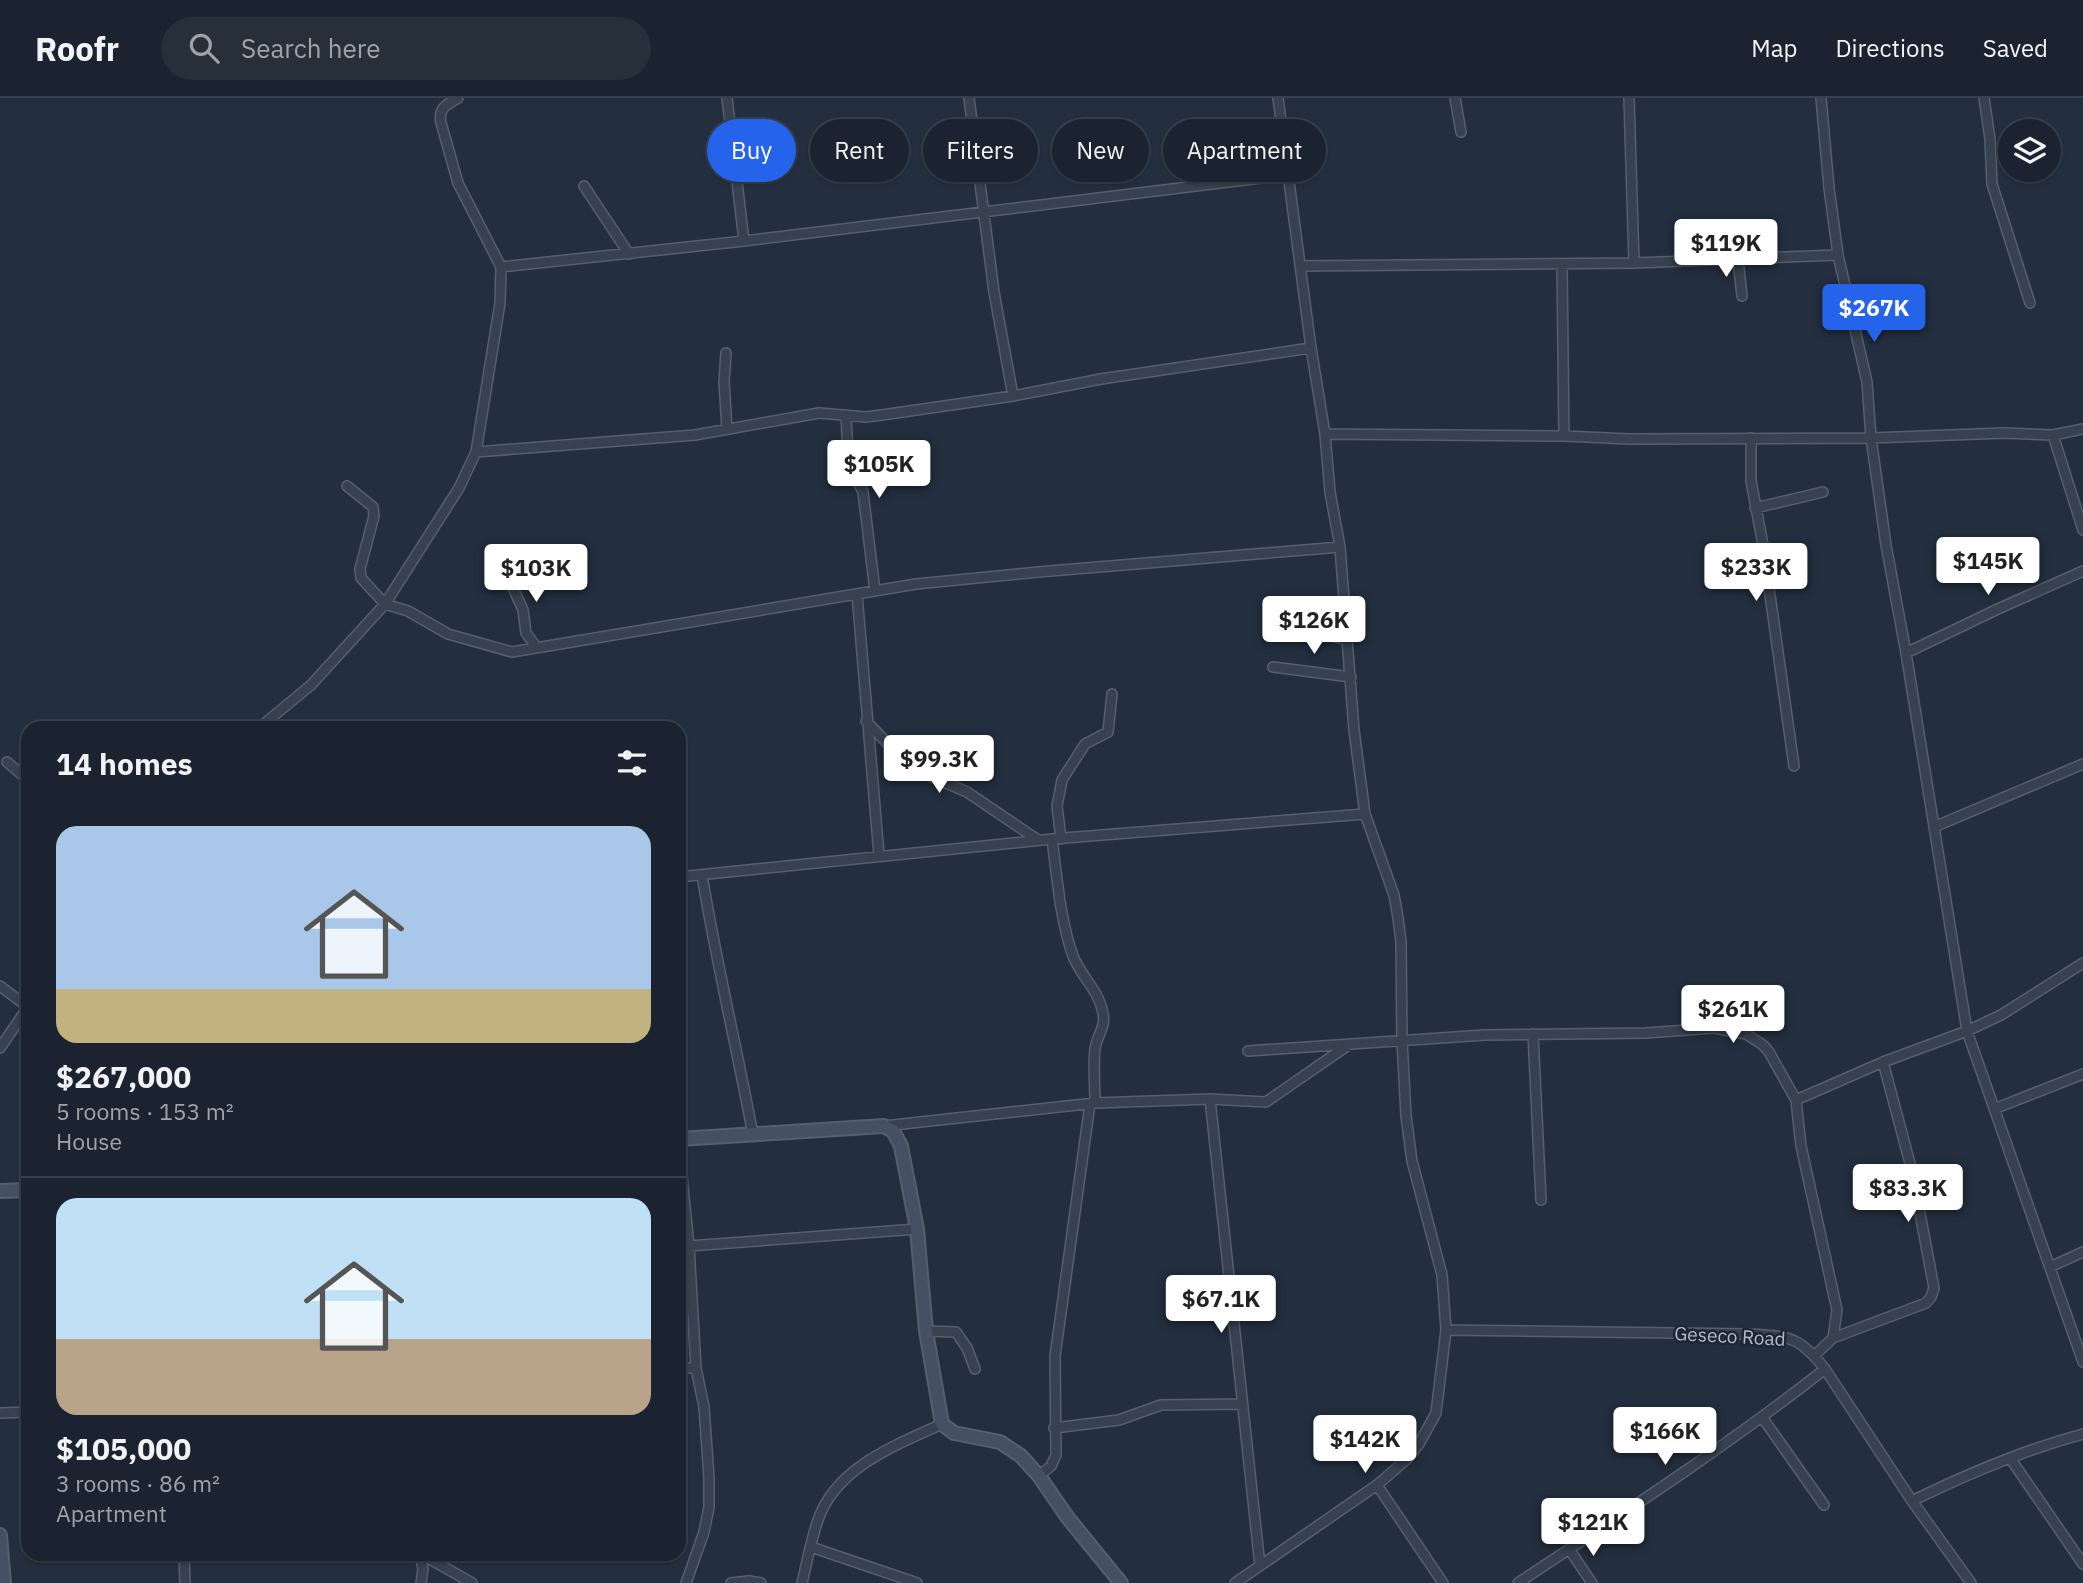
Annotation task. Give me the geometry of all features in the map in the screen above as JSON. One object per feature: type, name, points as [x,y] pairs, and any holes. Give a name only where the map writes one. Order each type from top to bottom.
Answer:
[{"type":"street","points":[[267,721],[311,685],[385,604],[458,488],[476,452],[500,303],[501,267],[451,166],[439,115],[444,102],[458,98]]},
{"type":"street","points":[[727,98],[744,241]]},
{"type":"street","points":[[969,98],[982,213],[1013,396]]},
{"type":"street","points":[[1278,98],[1280,119]]},
{"type":"street","points":[[1455,98],[1461,132]]},
{"type":"street","points":[[1629,98],[1634,263]]},
{"type":"street","points":[[1821,98],[1838,255],[1867,382],[1871,438],[1886,545],[1967,1031],[2083,1362]]},
{"type":"street","points":[[1984,98],[1990,139],[1992,184],[2031,303]]},
{"type":"street","points":[[501,267],[744,241],[1231,182]]},
{"type":"street","points":[[1235,1583],[1377,1485],[1407,1459],[1428,1430],[1436,1413],[1447,1330],[1443,1275],[1412,1161],[1406,1116],[1402,1040],[1401,941],[1394,895],[1365,814],[1354,730],[1340,547],[1330,492],[1325,434],[1288,182]]},
{"type":"street","points":[[584,186],[629,254]]},
{"type":"street","points":[[1301,266],[1634,263],[1838,255]]},
{"type":"street","points":[[1738,260],[1742,296]]},
{"type":"street","points":[[1562,264],[1564,436]]},
{"type":"street","points":[[476,452],[665,438],[819,413],[882,415],[1311,348]]},
{"type":"street","points":[[726,352],[724,382],[727,429]]},
{"type":"street","points":[[846,415],[848,454],[850,466],[863,492],[875,591]]},
{"type":"street","points":[[1325,434],[1629,439],[1871,438],[2004,433],[2053,435],[2083,429]]},
{"type":"street","points":[[2053,435],[2083,530]]},
{"type":"street","points":[[1751,438],[1751,481],[1794,766]]},
{"type":"street","points":[[347,486],[373,507],[374,516],[360,569],[361,578],[385,604],[408,611],[447,634],[512,652],[875,591],[989,576],[1340,547]]},
{"type":"street","points":[[1755,508],[1823,492]]},
{"type":"street","points":[[1906,653],[2083,571]]},
{"type":"street","points":[[508,577],[523,610],[526,633],[537,648]]},
{"type":"street","points":[[857,594],[879,855]]},
{"type":"street","points":[[1286,624],[1347,640]]},
{"type":"street","points":[[1273,667],[1351,677]]},
{"type":"street","points":[[1039,1476],[1054,1461],[1055,1356],[1093,1103],[1096,1044],[1103,1029],[1104,1016],[1095,989],[1076,963],[1068,942],[1056,839],[1057,806],[1060,786],[1068,767],[1085,744],[1108,732],[1112,694]]},
{"type":"street","points":[[866,721],[908,766],[967,792],[1038,840]]},
{"type":"street","points":[[7,762],[21,774]]},
{"type":"street","points":[[1934,827],[2083,764]]},
{"type":"street","points":[[686,876],[1038,840],[1365,814]]},
{"type":"street","points":[[702,875],[713,942],[753,1135]]},
{"type":"street","points":[[1796,1100],[2001,1015],[2083,963]]},
{"type":"street","points":[[0,986],[21,1002]]},
{"type":"street","points":[[0,1048],[21,1017]]},
{"type":"street","points":[[1248,1051],[1534,1034],[1646,1033],[1714,1028],[1746,1034],[1763,1045],[1779,1067],[1796,1100],[1801,1146],[1837,1310],[1833,1338]]},
{"type":"street","points":[[1534,1034],[1541,1200]]},
{"type":"street","points":[[686,1139],[884,1126],[1093,1103],[1266,1101],[1348,1045]]},
{"type":"street","points":[[1814,1356],[1833,1338],[1926,1303],[1934,1288],[1912,1171],[1883,1062]]},
{"type":"street","points":[[1994,1109],[2083,1074]]},
{"type":"street","points":[[1210,1100],[1260,1566]]},
{"type":"street","points":[[884,1126],[893,1130],[901,1146],[918,1229],[926,1331],[942,1424],[954,1433],[1000,1442],[1021,1456],[1121,1583]]},
{"type":"street","points":[[0,1191],[21,1190]]},
{"type":"street","points":[[686,1216],[696,1368],[708,1446],[709,1507],[704,1532],[686,1583]]},
{"type":"street","points":[[689,1246],[918,1229]]},
{"type":"street","points":[[2050,1267],[2083,1252]]},
{"type":"street","name":"Geseco Road","points":[[1447,1330],[1749,1334],[1796,1340],[1825,1369],[1912,1501],[1971,1583]]},
{"type":"street","points":[[926,1331],[956,1332],[967,1348],[975,1369]]},
{"type":"street","points":[[686,1368],[696,1368]]},
{"type":"street","points":[[1518,1583],[1623,1515],[1825,1369]]},
{"type":"street","points":[[1054,1428],[1119,1420],[1161,1405],[1241,1404]]},
{"type":"street","points":[[0,1413],[21,1412]]},
{"type":"street","points":[[1762,1417],[1824,1505]]},
{"type":"street","points":[[802,1583],[824,1506],[846,1479],[866,1462],[899,1443],[942,1424]]},
{"type":"street","points":[[1912,1501],[1978,1469],[2083,1434]]},
{"type":"street","points":[[2010,1458],[2083,1564]]},
{"type":"street","points":[[1377,1485],[1443,1583]]},
{"type":"street","points":[[0,1535],[4,1583]]},
{"type":"street","points":[[811,1547],[869,1564],[917,1583]]},
{"type":"street","points":[[1569,1549],[1592,1583]]},
{"type":"street","points":[[184,1561],[185,1583]]},
{"type":"street","points":[[420,1561],[421,1583]]},
{"type":"street","points":[[433,1561],[472,1583]]},
{"type":"street","points":[[731,1583],[761,1583]]}]
